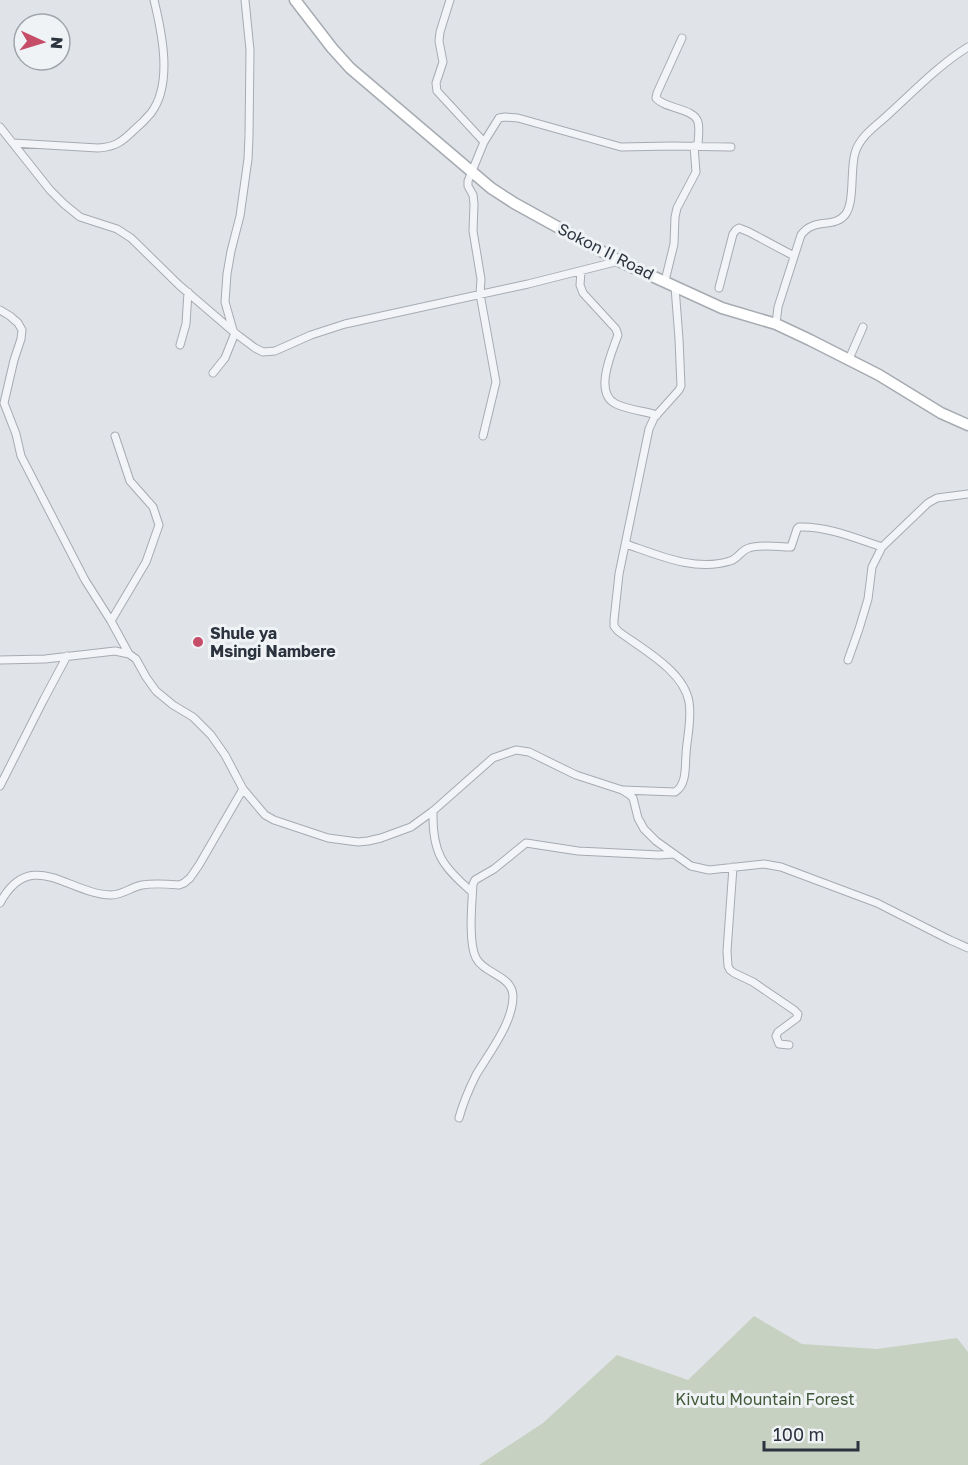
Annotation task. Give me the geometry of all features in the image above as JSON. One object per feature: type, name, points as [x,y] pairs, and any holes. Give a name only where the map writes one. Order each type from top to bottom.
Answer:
[{"type":"street","points":[[13,143],[110,147],[120,143],[152,112],[162,91],[164,71],[154,0]]},
{"type":"street","points":[[213,373],[225,358],[234,331],[225,302],[227,274],[243,200],[248,159],[250,50],[245,0]]},
{"type":"street","name":"Sokon II Road","points":[[295,0],[350,68],[490,188],[619,261],[722,308],[776,324],[849,359],[941,413],[968,425]]},
{"type":"street","points":[[450,0],[440,32],[439,41],[443,62],[436,83],[437,91],[484,142]]},
{"type":"street","points":[[665,281],[674,244],[677,208],[696,172],[699,125],[696,117],[662,103],[656,98],[682,38]]},
{"type":"street","points":[[776,324],[778,307],[801,235],[813,225],[839,220],[848,210],[855,153],[862,140],[921,83],[968,47]]},
{"type":"street","points":[[483,436],[496,382],[480,294],[481,279],[473,231],[474,204],[468,184],[471,171],[484,142],[499,118],[518,118],[621,147],[731,147]]},
{"type":"street","points":[[0,127],[50,190],[64,204],[80,217],[117,230],[130,238],[188,292],[255,348],[263,352],[275,351],[311,335],[345,324],[528,285],[619,261]]},
{"type":"street","points":[[719,288],[733,234],[739,228],[794,256]]},
{"type":"street","points":[[581,271],[580,285],[583,293],[616,329],[618,335],[605,377],[609,396],[614,403],[657,414]]},
{"type":"street","points":[[622,790],[675,792],[678,791],[684,777],[690,714],[689,699],[683,685],[659,660],[618,632],[614,626],[614,606],[649,429],[657,414],[681,386],[675,286]]},
{"type":"street","points":[[180,345],[186,324],[188,292]]},
{"type":"street","points":[[0,310],[18,323],[22,330],[2,404],[23,460],[85,580],[129,654]]},
{"type":"street","points":[[849,359],[862,327]]},
{"type":"street","points":[[111,621],[146,562],[159,525],[153,507],[130,481],[115,436]]},
{"type":"street","points":[[848,660],[868,599],[872,567],[882,547],[928,503],[937,498],[968,494]]},
{"type":"street","points":[[626,544],[691,564],[733,561],[752,547],[791,547],[799,527],[814,528],[882,547]]},
{"type":"street","points":[[0,660],[115,651],[129,654],[136,659],[156,691],[193,717],[210,735],[225,755],[243,789],[265,815],[328,838],[368,841],[411,827],[433,811],[493,758],[516,750],[530,753],[576,775],[622,790],[630,795],[644,829],[682,861],[696,868],[709,870],[764,864],[781,867],[877,903],[968,948]]},
{"type":"street","points":[[0,786],[67,656]]},
{"type":"street","points":[[0,903],[14,883],[33,876],[54,877],[92,892],[112,895],[144,885],[184,883],[199,865],[243,789]]},
{"type":"street","points":[[433,811],[434,843],[438,854],[455,877],[472,892]]},
{"type":"street","points":[[459,1118],[471,1084],[502,1033],[513,998],[508,984],[476,958],[471,932],[474,880],[494,869],[526,843],[578,851],[674,854]]},
{"type":"street","points":[[733,867],[728,966],[730,970],[753,982],[798,1014],[797,1018],[776,1036],[779,1044],[789,1045]]},
{"type":"green space","name":"Kivutu Mountain Forest","points":[[754,1316],[802,1344],[877,1349],[957,1338],[968,1352],[968,1465],[479,1465],[543,1423],[617,1355],[688,1380]]},
{"type":"place","name":"Shule ya Msingi Nambere","points":[[198,642]]}]
